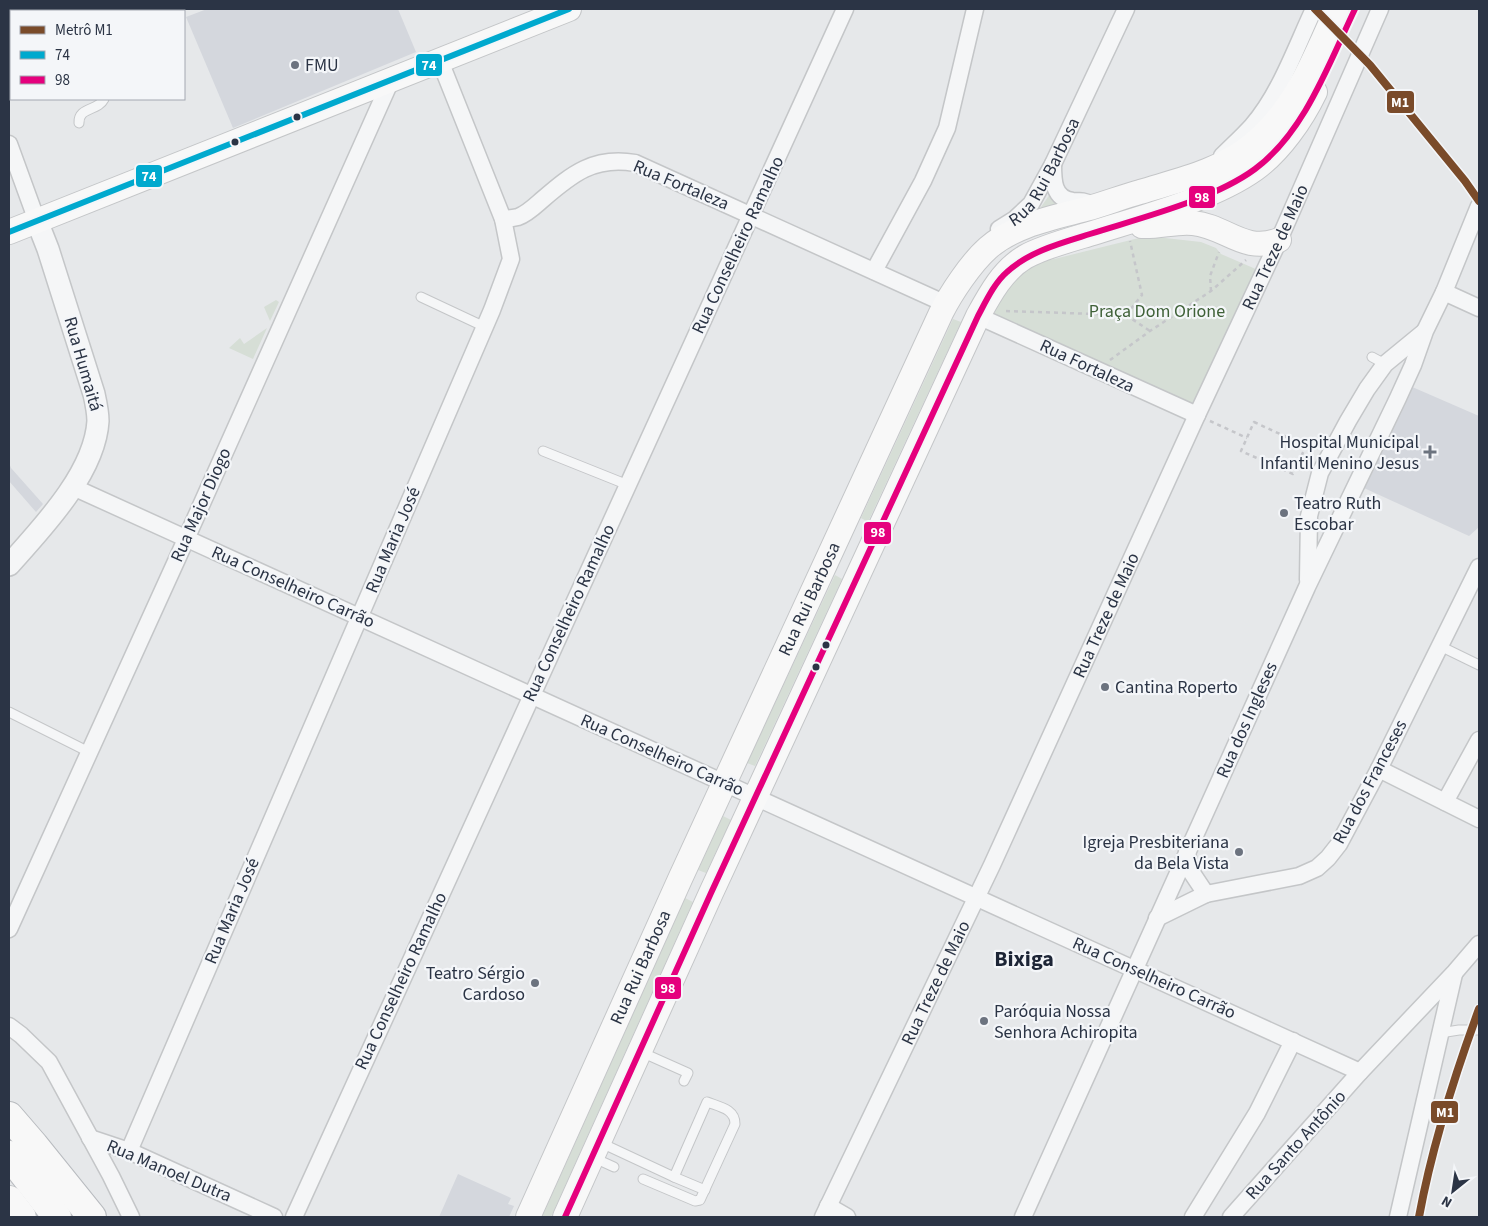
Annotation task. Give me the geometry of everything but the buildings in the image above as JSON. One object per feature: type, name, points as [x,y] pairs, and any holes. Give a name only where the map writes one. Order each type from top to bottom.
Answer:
[{"type":"highway","points":[[9,1116],[34,1144],[92,1217]]},
{"type":"highway","points":[[9,1155],[57,1217]]},
{"type":"highway","points":[[9,1200],[22,1217]]},
{"type":"main road","points":[[9,232],[440,61],[532,16],[569,9]]},
{"type":"main road","points":[[951,296],[988,248],[1014,231],[1054,217],[1094,207],[1203,173],[1231,160],[1252,145],[1273,126],[1290,105],[1306,77],[1337,9]]},
{"type":"main road","points":[[980,313],[1005,273],[1025,257],[1064,242],[1200,197],[1237,180],[1256,168],[1297,124],[1311,100],[1355,9]]},
{"type":"main road","points":[[1126,223],[1145,226],[1194,223],[1254,244],[1269,244],[1280,240]]},
{"type":"main road","name":"Rua Rui Barbosa","points":[[528,1217],[724,783],[951,296]]},
{"type":"main road","name":"Rua Rui Barbosa","points":[[565,1217],[755,797],[980,313]]},
{"type":"main road","points":[[842,527],[843,531],[849,536],[877,534]]},
{"type":"main road","points":[[828,559],[834,556],[845,559],[858,574]]},
{"type":"main road","points":[[680,879],[711,893]]},
{"type":"street","name":"Rua Conselheiro Ramalho","points":[[294,1217],[845,9]]},
{"type":"street","points":[[874,271],[923,181],[947,128],[975,9]]},
{"type":"street","name":"Rua Rui Barbosa","points":[[951,296],[957,273],[975,249],[1001,227],[1015,219],[1031,204],[1053,164],[1126,9]]},
{"type":"street","points":[[1203,173],[1253,125],[1268,104],[1314,9]]},
{"type":"street","name":"Rua Treze de Maio","points":[[825,1212],[1203,418],[1380,9]]},
{"type":"street","name":"Rua Maria José","points":[[130,1151],[485,327],[511,259],[503,220],[440,61]]},
{"type":"street","name":"Rua Major Diogo","points":[[9,929],[391,80]]},
{"type":"street","name":"Rua Humaitá","points":[[9,144],[48,249],[94,394],[98,418],[97,431],[86,464],[73,487],[43,526],[9,565]]},
{"type":"street","name":"Rua Fortaleza","points":[[503,220],[519,217],[529,212],[564,181],[584,169],[602,162],[618,160],[635,162],[874,271],[951,296]]},
{"type":"street","points":[[1053,164],[1053,182],[1055,190],[1060,196],[1071,200],[1084,201],[1094,207]]},
{"type":"street","name":"Rua dos Ingleses","points":[[1023,1217],[1307,587],[1413,365],[1425,331],[1444,292],[1479,206]]},
{"type":"street","points":[[1444,292],[1479,308]]},
{"type":"street","name":"Rua Fortaleza","points":[[980,313],[1097,370],[1203,418]]},
{"type":"street","name":"Rua dos Ingleses","points":[[1307,587],[1308,516],[1320,473],[1367,389],[1378,361],[1425,331]]},
{"type":"street","name":"Rua Conselheiro Carrão","points":[[73,487],[1360,1072]]},
{"type":"street","name":"Rua dos Franceses","points":[[1158,918],[1206,894],[1299,876],[1317,868],[1339,844],[1379,769],[1479,567]]},
{"type":"street","points":[[1445,802],[1479,740]]},
{"type":"street","points":[[1379,769],[1479,819]]},
{"type":"street","points":[[1187,852],[1190,870],[1206,894]]},
{"type":"street","name":"Rua Santo Antônio","points":[[1234,1216],[1360,1072],[1479,944]]},
{"type":"street","points":[[1398,1217],[1455,972]]},
{"type":"street","points":[[9,1026],[50,1062],[131,1217]]},
{"type":"street","points":[[1193,1217],[1257,1113],[1294,1041]]},
{"type":"street","name":"Rua Manoel Dutra","points":[[90,1138],[130,1151],[274,1217]]},
{"type":"street","points":[[825,1212],[847,1217]]},
{"type":"lane","points":[[79,123],[79,118],[86,110],[99,106],[103,100]]},
{"type":"lane","points":[[421,297],[485,327]]},
{"type":"lane","points":[[543,451],[628,485]]},
{"type":"lane","points":[[1440,646],[1479,666]]},
{"type":"lane","points":[[9,712],[89,752]]},
{"type":"lane","points":[[1440,1033],[1459,1030],[1479,1030]]},
{"type":"lane","points":[[640,1051],[688,1073],[684,1081]]},
{"type":"lane","points":[[643,1179],[695,1201],[700,1200],[734,1124],[735,1117],[731,1112],[707,1102],[674,1177]]},
{"type":"lane","points":[[595,1150],[614,1167]]},
{"type":"lane","points":[[595,1150],[674,1177],[705,1190]]},
{"type":"path","points":[[1126,223],[1142,295],[1126,315]]},
{"type":"path","points":[[1211,291],[1210,276],[1225,234]]},
{"type":"path","points":[[1097,370],[1150,331],[1211,291],[1246,262]]},
{"type":"path","points":[[980,313],[1126,315],[1150,331]]},
{"type":"path","points":[[1203,418],[1247,438]]},
{"type":"path","points":[[1254,422],[1306,446],[1293,474],[1241,451],[1247,438],[1254,422]]},
{"type":"shaded area","name":"FMU","points":[[207,9],[398,9],[416,52],[233,128],[186,17]]},
{"type":"shaded area","name":"Hospital Municipal Infantil Menino Jesus","points":[[1410,386],[1479,416],[1479,527],[1469,536],[1364,488]]},
{"type":"shaded area","points":[[9,463],[11,468],[43,504],[36,512],[9,481]]},
{"type":"shaded area","points":[[458,1174],[511,1198],[508,1204],[514,1206],[509,1217],[439,1217]]},
{"type":"green space","points":[[1050,194],[1060,208],[1032,220]]},
{"type":"green space","name":"Praça Dom Orione","points":[[1147,236],[1201,242],[1216,248],[1221,254],[1258,270],[1195,407],[989,315],[1011,281],[1034,264]]},
{"type":"green space","points":[[276,300],[279,302],[270,321],[264,307]]},
{"type":"green space","points":[[953,319],[961,322],[868,522],[861,518]]},
{"type":"green space","points":[[267,328],[253,359],[229,348],[240,338],[244,344]]},
{"type":"green space","points":[[835,575],[842,579],[755,766],[747,763]]},
{"type":"green space","points":[[723,816],[731,820],[706,873],[698,870]]},
{"type":"green space","points":[[685,898],[693,902],[551,1217],[542,1217]]},
{"type":"metro line","name":"M1","points":[[1315,9],[1370,65],[1465,181],[1479,201]]},
{"type":"metro line","name":"M1","points":[[1419,1217],[1430,1164],[1461,1060],[1479,1009]]},
{"type":"transit line","name":"74","points":[[9,232],[569,9]]},
{"type":"transit line","name":"98","points":[[565,1217],[711,893],[978,316],[995,286],[1016,265],[1036,253],[1057,244],[1153,215],[1198,199],[1219,190],[1255,169],[1273,154],[1302,116],[1325,74],[1355,9]]},
{"type":"place","name":"FMU","points":[[295,65]]},
{"type":"place","name":"Hospital Municipal Infantil Menino Jesus","points":[[1430,452]]},
{"type":"place","name":"Teatro Ruth Escobar","points":[[1284,513]]},
{"type":"place","name":"Cantina Roperto","points":[[1105,687]]},
{"type":"place","name":"Igreja Presbiteriana da Bela Vista","points":[[1239,852]]},
{"type":"place","name":"Teatro Sérgio Cardoso","points":[[535,983]]},
{"type":"place","name":"Paróquia Nossa Senhora Achiropita","points":[[984,1021]]},
{"type":"district","name":"Bixiga","points":[[1024,959]]}]
